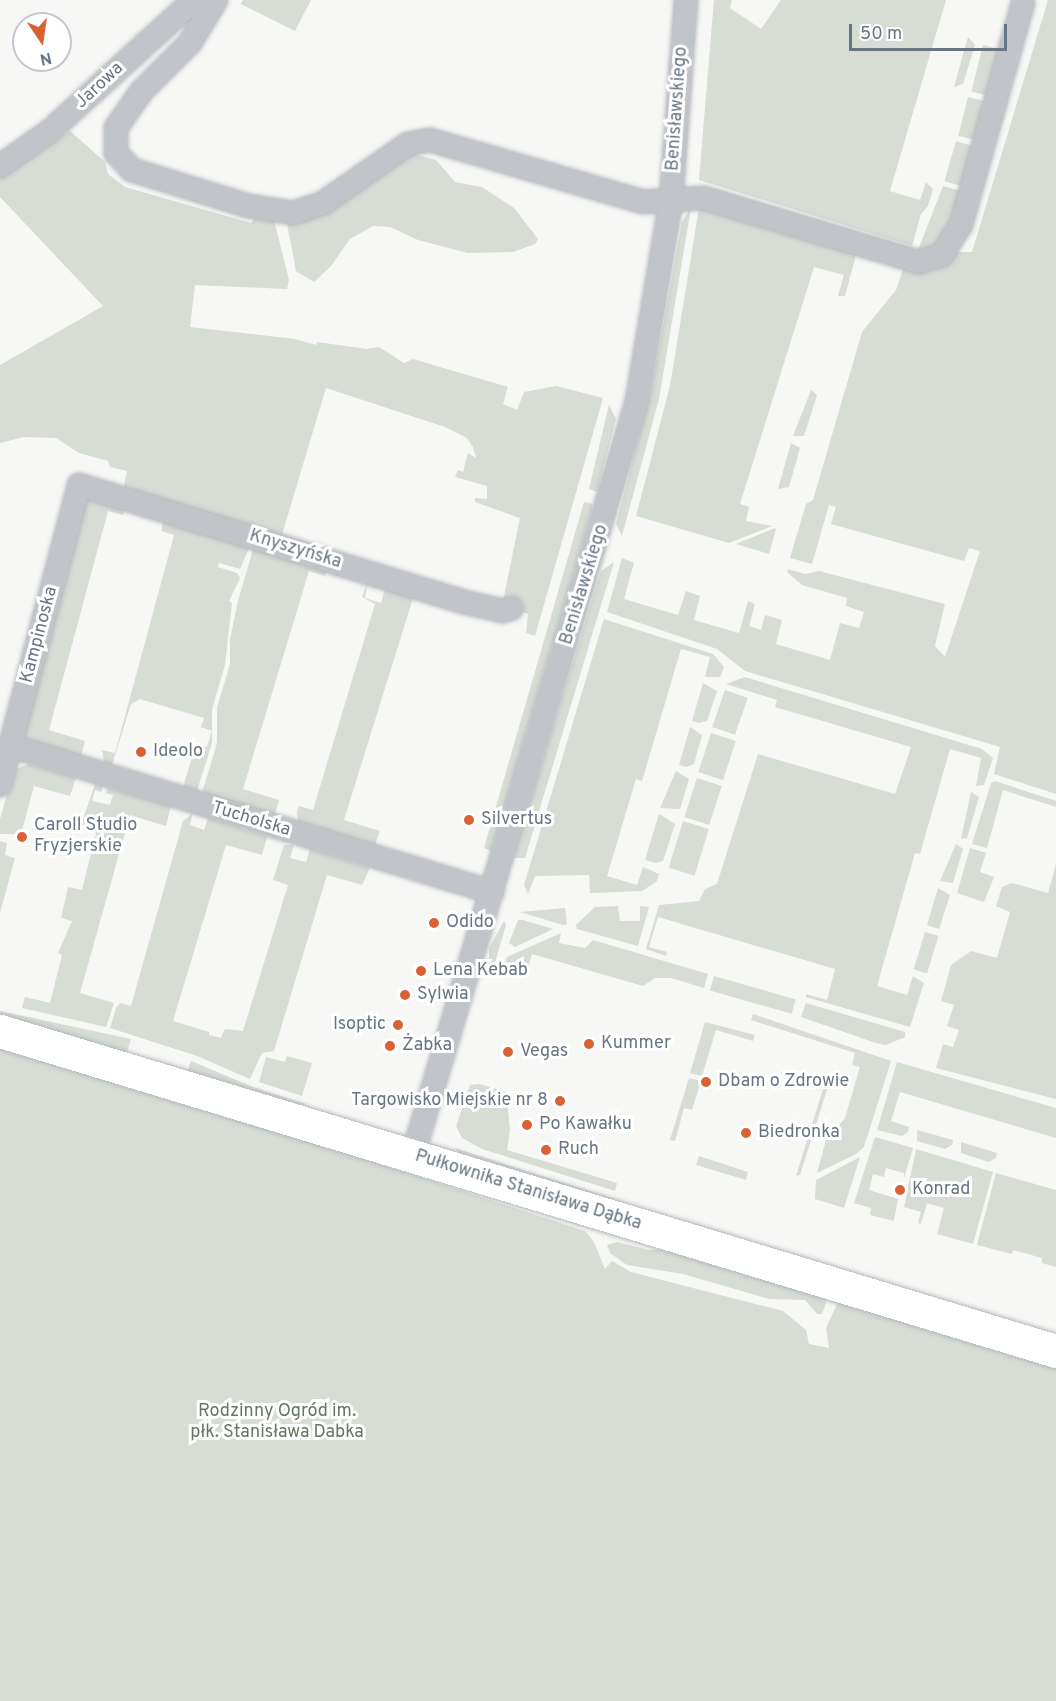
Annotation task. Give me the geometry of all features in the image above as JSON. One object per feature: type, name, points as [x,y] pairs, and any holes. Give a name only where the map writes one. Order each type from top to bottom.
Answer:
[{"type":"street","name":"Jarowa","points":[[0,166],[50,131],[194,0]]},
{"type":"street","points":[[216,0],[190,43],[141,92],[116,128],[116,153],[132,170],[248,206],[292,213],[323,203],[408,144],[430,140],[643,202],[704,198],[911,261],[932,260],[942,255],[961,225],[1023,3]]},
{"type":"street","name":"Benisławskiego","points":[[413,1155],[637,402],[671,200],[686,0]]},
{"type":"street","name":"Knyszyńska","points":[[79,485],[464,602],[503,611],[512,608]]},
{"type":"street","name":"Kampinoska","points":[[0,785],[79,485]]},
{"type":"street","name":"Tucholska","points":[[11,746],[492,892]]},
{"type":"street","name":"Pułkownika Stanisława Dąbka","points":[[0,1031],[1056,1351]]},
{"type":"green space","points":[[243,0],[311,0],[295,31],[241,4]]},
{"type":"green space","points":[[714,0],[732,0],[730,8],[761,29],[781,0],[946,0],[890,191],[920,200],[926,182],[933,189],[928,206],[921,214],[912,246],[699,180]]},
{"type":"green space","points":[[1048,0],[1056,0],[1056,794],[994,774],[1000,747],[745,671],[717,649],[607,612],[622,558],[634,563],[624,599],[678,615],[686,591],[700,596],[694,620],[739,633],[748,601],[755,604],[749,626],[761,630],[765,615],[782,620],[776,644],[830,660],[840,623],[859,628],[864,612],[846,606],[847,598],[802,585],[787,572],[788,569],[805,574],[819,571],[945,604],[935,646],[945,657],[980,551],[969,548],[964,561],[831,524],[836,507],[829,505],[812,564],[790,558],[806,504],[813,500],[862,332],[896,290],[903,269],[954,252],[972,252]]},
{"type":"green space","points":[[968,37],[975,45],[963,84],[954,87]]},
{"type":"green space","points":[[983,45],[1003,50],[992,97],[971,92]]},
{"type":"green space","points":[[968,97],[988,102],[979,141],[958,136]]},
{"type":"green space","points":[[70,131],[105,162],[108,174],[125,187],[251,223],[257,214],[273,216],[289,280],[287,289],[195,285],[190,327],[295,339],[316,345],[317,342],[367,349],[379,347],[404,363],[413,359],[508,387],[503,404],[517,410],[524,392],[556,386],[603,398],[535,636],[526,633],[528,614],[504,605],[503,601],[520,518],[475,502],[475,498],[487,499],[487,486],[455,477],[458,470],[463,472],[468,453],[476,458],[473,447],[467,438],[445,427],[326,388],[281,538],[123,490],[127,471],[110,467],[108,461],[79,453],[56,438],[24,437],[0,443],[0,365],[103,306],[0,197],[0,178]]},
{"type":"green space","points":[[956,141],[974,146],[963,187],[944,181]]},
{"type":"green space","points":[[409,153],[436,160],[455,182],[482,187],[514,208],[538,239],[535,244],[513,252],[468,253],[418,240],[390,227],[373,226],[350,239],[331,266],[314,282],[296,271],[287,223]]},
{"type":"green space","points":[[943,186],[961,191],[948,235],[930,254],[918,250]]},
{"type":"green space","points":[[700,202],[850,250],[856,255],[845,296],[838,296],[844,275],[814,267],[740,504],[749,507],[746,521],[772,526],[729,543],[636,516],[670,386]]},
{"type":"green space","points":[[691,208],[659,399],[622,536],[616,524],[651,391],[682,222]]},
{"type":"green space","points":[[811,390],[817,395],[804,436],[793,436]]},
{"type":"green space","points":[[609,405],[616,419],[597,492],[589,489]]},
{"type":"green space","points":[[791,443],[800,448],[789,487],[778,489]]},
{"type":"green space","points":[[86,499],[125,510],[123,515],[108,511],[49,730],[85,741],[81,756],[29,740],[23,734]]},
{"type":"green space","points":[[584,502],[593,504],[592,509],[491,851],[484,848]]},
{"type":"green space","points":[[164,518],[250,546],[240,569],[219,563],[218,567],[237,573],[240,578],[229,601],[232,603],[225,665],[212,709],[212,731],[201,727],[204,718],[140,699],[131,704],[112,765],[104,762],[102,750],[115,753],[174,535],[161,531]]},
{"type":"green space","points":[[775,528],[769,554],[736,544]]},
{"type":"green space","points":[[254,546],[326,571],[325,576],[309,571],[243,789],[279,800],[275,814],[202,793],[217,743],[217,708],[230,664],[230,639],[238,601]]},
{"type":"green space","points":[[614,562],[525,858],[513,858],[601,571]]},
{"type":"green space","points":[[368,581],[365,598],[381,603],[386,586],[413,598],[344,820],[380,831],[375,845],[298,822],[297,812],[299,806],[313,810],[375,604],[362,597]]},
{"type":"green space","points":[[604,619],[713,654],[724,667],[720,677],[705,677],[710,657],[681,649],[642,781],[636,779],[607,876],[637,885],[643,867],[659,874],[657,881],[642,891],[590,893],[589,875],[535,876],[528,894],[524,885]]},
{"type":"green space","points":[[745,677],[982,749],[993,758],[984,785],[976,786],[981,758],[950,749],[920,854],[915,853],[877,986],[907,995],[913,976],[924,983],[910,1027],[806,997],[806,994],[827,1000],[835,969],[658,917],[649,947],[667,952],[666,956],[646,949],[659,905],[699,901],[705,889],[717,884],[758,754],[895,794],[911,747],[775,707],[777,700],[726,684]]},
{"type":"green space","points":[[703,683],[717,691],[707,721],[699,723],[692,721]]},
{"type":"green space","points":[[725,690],[748,698],[735,735],[712,727]]},
{"type":"green space","points":[[690,727],[702,735],[694,764],[686,767],[679,765]]},
{"type":"green space","points":[[212,731],[212,743],[197,791],[183,787],[196,745],[207,747]]},
{"type":"green space","points":[[711,733],[736,741],[723,780],[698,772]]},
{"type":"green space","points":[[29,764],[76,778],[70,796],[34,786],[21,834],[0,834],[0,819],[14,770]]},
{"type":"green space","points":[[676,771],[689,779],[680,809],[660,808]]},
{"type":"green space","points":[[697,778],[722,786],[709,825],[684,817]]},
{"type":"green space","points":[[995,781],[1056,801],[1056,807],[1003,790],[987,848],[972,844],[991,783]]},
{"type":"green space","points":[[95,784],[103,786],[101,792],[95,790],[92,801],[110,805],[113,795],[106,793],[108,788],[171,806],[166,826],[130,815],[80,993],[114,1003],[106,1027],[22,1008],[25,997],[50,1003],[62,955],[58,953],[72,921],[61,918],[68,887],[82,890],[97,830],[81,825]]},
{"type":"green space","points":[[971,792],[979,797],[967,838],[961,839]]},
{"type":"green space","points":[[193,813],[190,825],[204,830],[208,818],[267,837],[262,855],[226,845],[173,1021],[209,1032],[209,1035],[221,1038],[225,1029],[243,1031],[288,885],[273,880],[284,845],[294,845],[290,858],[306,862],[310,849],[370,868],[362,885],[327,875],[274,1051],[262,1053],[250,1079],[197,1056],[110,1028],[116,1008],[120,1003],[131,1006],[183,821]]},
{"type":"green space","points":[[659,814],[675,824],[663,861],[655,863],[645,860]]},
{"type":"green space","points":[[683,821],[709,829],[694,876],[669,868]]},
{"type":"green space","points":[[0,841],[7,843],[5,855],[15,858],[0,913]]},
{"type":"green space","points":[[956,844],[963,849],[953,883],[940,881]]},
{"type":"green space","points":[[970,848],[986,853],[980,872],[994,877],[984,902],[957,893]]},
{"type":"green space","points":[[1056,864],[1056,1099],[936,1068],[943,1044],[953,1047],[959,1030],[947,1026],[954,1005],[941,1001],[951,965],[971,951],[997,958],[1010,912],[996,906],[1002,887],[1012,883],[1048,893]]},
{"type":"green space","points":[[938,888],[950,895],[939,929],[927,925]]},
{"type":"green space","points":[[618,906],[620,921],[640,921],[640,906],[649,907],[638,946],[577,929],[576,925],[595,907]]},
{"type":"green space","points":[[565,908],[567,924],[563,925],[520,912]]},
{"type":"green space","points":[[518,920],[553,929],[515,947],[509,943]]},
{"type":"green space","points":[[504,921],[506,925],[492,973],[489,972],[489,948]]},
{"type":"green space","points":[[925,932],[938,936],[927,973],[914,969]]},
{"type":"green space","points":[[561,933],[559,943],[585,948],[593,940],[708,974],[704,988],[671,978],[655,978],[643,986],[532,954],[528,968],[505,962],[507,957]]},
{"type":"green space","points":[[714,976],[796,999],[792,1014],[710,990]]},
{"type":"green space","points":[[806,1003],[905,1032],[905,1037],[886,1045],[876,1043],[801,1017]]},
{"type":"green space","points":[[0,1011],[131,1039],[126,1056],[0,1018]]},
{"type":"green space","points":[[753,1014],[891,1061],[864,1147],[856,1154],[817,1173],[826,1140],[845,1118],[860,1067],[852,1065],[855,1053],[751,1020]]},
{"type":"green space","points":[[705,1022],[755,1035],[753,1041],[716,1030],[702,1076],[690,1073]]},
{"type":"green space","name":"Rodzinny Ogród im. płk. Stanisława Dabka","points":[[0,1040],[585,1231],[594,1242],[605,1269],[612,1261],[631,1272],[783,1311],[806,1330],[809,1344],[829,1348],[826,1328],[839,1300],[1056,1364],[1056,1701],[0,1701]]},
{"type":"green space","points":[[287,1056],[312,1063],[302,1096],[259,1082],[266,1057],[285,1062]]},
{"type":"green space","points":[[191,1061],[253,1087],[306,1104],[297,1108],[186,1075]]},
{"type":"green space","points":[[897,1062],[1056,1108],[1056,1138],[900,1092],[891,1121],[909,1127],[908,1132],[902,1136],[877,1130]]},
{"type":"green space","points":[[828,1073],[832,1074],[800,1175],[796,1176]]},
{"type":"green space","points":[[689,1078],[701,1081],[692,1110],[684,1108],[675,1141],[670,1140]]},
{"type":"green space","points":[[480,1084],[506,1092],[510,1130],[507,1150],[617,1183],[615,1191],[482,1149],[462,1138],[456,1126],[470,1085]]},
{"type":"green space","points":[[917,1130],[953,1140],[952,1145],[945,1149],[917,1141]]},
{"type":"green space","points":[[875,1137],[913,1148],[904,1178],[904,1173],[886,1168],[884,1177],[873,1174],[869,1190],[898,1199],[894,1221],[870,1215],[871,1208],[854,1203]]},
{"type":"green space","points":[[961,1142],[997,1153],[996,1158],[989,1162],[961,1153]]},
{"type":"green space","points":[[455,1148],[615,1199],[608,1201],[462,1156]]},
{"type":"green space","points":[[916,1149],[993,1172],[973,1244],[937,1234],[944,1208],[927,1203],[921,1224],[918,1223],[921,1212],[904,1207]]},
{"type":"green space","points":[[699,1156],[748,1172],[746,1180],[696,1165]]},
{"type":"green space","points":[[860,1157],[844,1208],[815,1199],[816,1180]]},
{"type":"green space","points":[[996,1173],[1056,1190],[1056,1267],[1042,1263],[1042,1258],[1013,1250],[1012,1254],[977,1245]]},
{"type":"green space","points":[[617,1242],[649,1250],[681,1249],[825,1295],[826,1303],[822,1314],[817,1314],[805,1300],[769,1299],[683,1274],[627,1265],[610,1253],[607,1245]]},
{"type":"place","name":"Ideolo","points":[[141,752]]},
{"type":"place","name":"Silvertus","points":[[469,820]]},
{"type":"place","name":"Caroll Studio Fryzjerskie","points":[[22,837]]},
{"type":"place","name":"Odido","points":[[434,923]]},
{"type":"place","name":"Lena Kebab","points":[[421,971]]},
{"type":"place","name":"Sylwia","points":[[405,995]]},
{"type":"place","name":"Isoptic","points":[[398,1025]]},
{"type":"place","name":"Kummer","points":[[589,1044]]},
{"type":"place","name":"Żabka","points":[[390,1046]]},
{"type":"place","name":"Vegas","points":[[508,1052]]},
{"type":"place","name":"Dbam o Zdrowie","points":[[706,1082]]},
{"type":"place","name":"Targowisko Miejskie nr 8","points":[[560,1101]]},
{"type":"place","name":"Po Kawałku","points":[[527,1125]]},
{"type":"place","name":"Biedronka","points":[[746,1133]]},
{"type":"place","name":"Ruch","points":[[546,1150]]},
{"type":"place","name":"Konrad","points":[[900,1190]]}]
